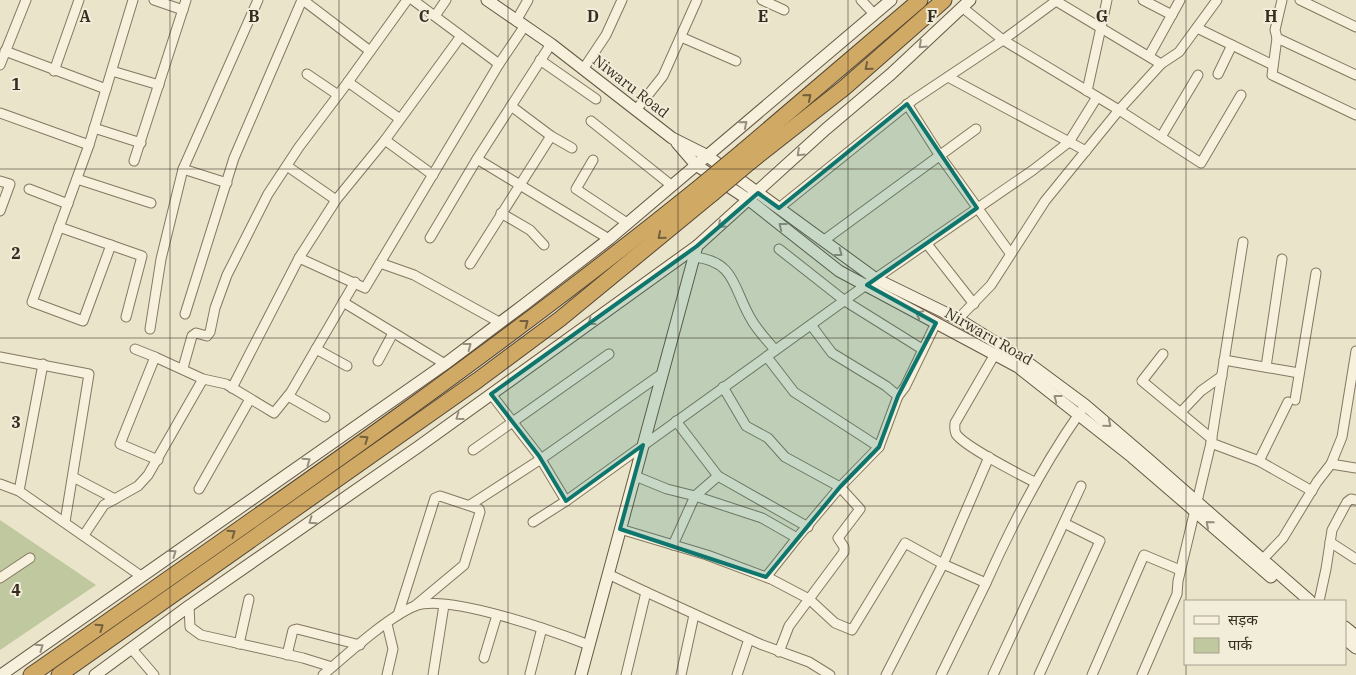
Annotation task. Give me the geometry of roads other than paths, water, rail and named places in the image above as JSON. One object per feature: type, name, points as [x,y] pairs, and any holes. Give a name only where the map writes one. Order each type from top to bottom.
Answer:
[{"type":"highway","points":[[59,675],[500,364],[567,314],[707,189],[747,156],[920,0]]},
{"type":"highway","points":[[747,156],[866,70],[944,0]]},
{"type":"highway","points":[[31,675],[461,371],[707,189]]},
{"type":"street","points":[[0,65],[26,0]]},
{"type":"street","points":[[54,71],[79,0]]},
{"type":"street","points":[[110,245],[83,321],[32,302],[89,145],[133,0]]},
{"type":"street","points":[[154,0],[183,10]]},
{"type":"street","points":[[134,161],[186,0]]},
{"type":"street","points":[[150,329],[161,259],[183,169],[258,0]]},
{"type":"street","points":[[184,314],[234,158],[303,0],[370,51]]},
{"type":"street","points":[[183,368],[192,336],[196,333],[207,336],[210,332],[215,308],[228,275],[268,194],[407,0]]},
{"type":"street","points":[[413,0],[499,64]]},
{"type":"street","points":[[435,16],[446,0]]},
{"type":"street","name":"Niwaru Road","points":[[487,0],[584,68],[672,138],[706,155],[753,196]]},
{"type":"street","points":[[299,258],[365,288],[499,64],[520,24],[528,0]]},
{"type":"street","points":[[584,68],[606,35],[622,0]]},
{"type":"street","points":[[636,110],[663,76],[697,0]]},
{"type":"street","points":[[762,0],[784,10]]},
{"type":"street","points":[[861,0],[874,14]]},
{"type":"street","points":[[1,675],[445,364],[608,239],[891,0]]},
{"type":"street","points":[[1086,90],[1107,0]]},
{"type":"street","points":[[1143,0],[1172,15]]},
{"type":"street","points":[[1149,56],[1180,0]]},
{"type":"street","points":[[958,319],[991,285],[1045,201],[1119,110],[1161,64],[1180,52],[1217,0]]},
{"type":"street","points":[[1282,0],[1275,30],[1277,38],[1272,74],[1356,115]]},
{"type":"street","points":[[1300,0],[1356,27]]},
{"type":"street","points":[[779,208],[906,104],[1003,40],[1056,1],[1161,64]]},
{"type":"street","points":[[95,675],[189,606],[696,251],[753,196],[966,4],[1003,40],[1202,163],[1241,95]]},
{"type":"street","points":[[1197,28],[1273,65]]},
{"type":"street","points":[[232,388],[299,258],[336,200],[385,140],[461,36]]},
{"type":"street","points":[[681,37],[736,61]]},
{"type":"street","points":[[1277,38],[1356,75]]},
{"type":"street","points":[[430,238],[477,159],[551,44]]},
{"type":"street","points":[[1218,74],[1232,45]]},
{"type":"street","points":[[6,51],[54,71],[106,89]]},
{"type":"street","points":[[540,60],[596,99]]},
{"type":"street","points":[[112,71],[159,85]]},
{"type":"street","points":[[307,74],[338,95]]},
{"type":"street","points":[[1161,137],[1198,75]]},
{"type":"street","points":[[948,76],[1086,151]]},
{"type":"street","points":[[348,82],[400,119]]},
{"type":"street","points":[[533,522],[566,501],[723,387],[1069,142],[1097,97]]},
{"type":"street","points":[[906,104],[940,156],[1010,253]]},
{"type":"street","points":[[512,106],[551,136],[572,148]]},
{"type":"street","points":[[0,113],[89,145]]},
{"type":"street","points":[[592,121],[671,185]]},
{"type":"street","points":[[94,128],[141,143]]},
{"type":"street","points":[[823,241],[976,129]]},
{"type":"street","points":[[470,264],[518,185],[551,136]]},
{"type":"street","name":"Nirwaru Road","points":[[672,138],[696,165],[779,208],[823,241],[871,282],[936,323],[1018,367],[1082,410]]},
{"type":"street","points":[[385,140],[433,175]]},
{"type":"street","points":[[477,159],[608,239]]},
{"type":"street","points":[[593,160],[576,189],[627,223]]},
{"type":"street","points":[[287,166],[336,200]]},
{"type":"street","points":[[183,169],[227,183]]},
{"type":"street","points":[[77,179],[151,203]]},
{"type":"street","points":[[0,180],[10,184],[0,211]]},
{"type":"street","points":[[28,189],[68,204]]},
{"type":"street","name":"Nirwaru Road","points":[[753,196],[839,271],[871,282],[958,319],[1027,362],[1195,505],[1263,559],[1309,600]]},
{"type":"street","points":[[502,213],[530,230],[544,245]]},
{"type":"street","points":[[59,227],[142,256],[126,317]]},
{"type":"street","points":[[1142,675],[1177,594],[1180,570],[1212,441],[1243,242]]},
{"type":"street","points":[[927,244],[974,304]]},
{"type":"street","points":[[779,249],[845,301],[922,349]]},
{"type":"street","points":[[696,251],[711,258],[727,271],[751,320],[775,350]]},
{"type":"street","points":[[581,675],[696,251]]},
{"type":"street","points":[[1266,367],[1282,259]]},
{"type":"street","points":[[380,263],[414,275],[499,322]]},
{"type":"street","points":[[1259,461],[1291,401],[1299,373],[1316,273]]},
{"type":"street","points":[[135,349],[183,368],[203,379],[232,388],[274,413],[288,396],[355,282]]},
{"type":"street","points":[[343,302],[445,364]]},
{"type":"street","points":[[766,577],[840,487],[879,447],[898,396],[905,387],[936,323]]},
{"type":"street","points":[[812,325],[832,353],[886,386],[898,396]]},
{"type":"street","points":[[378,361],[393,332]]},
{"type":"street","points":[[316,349],[347,366]]},
{"type":"street","points":[[1263,559],[1284,538],[1312,491],[1331,464],[1342,437],[1356,351]]},
{"type":"street","points":[[473,450],[609,354]]},
{"type":"street","points":[[995,354],[955,423],[954,430],[960,438],[989,457],[1036,483]]},
{"type":"street","points":[[1163,354],[1142,381],[1181,412],[1212,441],[1259,461],[1312,491]]},
{"type":"street","points":[[155,356],[120,444],[158,460]]},
{"type":"street","points":[[767,356],[794,392],[879,447]]},
{"type":"street","points":[[0,357],[90,374],[65,522]]},
{"type":"street","points":[[1224,360],[1299,373]]},
{"type":"street","points":[[19,491],[43,364]]},
{"type":"street","points":[[470,505],[541,459],[663,372]]},
{"type":"street","points":[[1181,412],[1201,391],[1222,376]]},
{"type":"street","points":[[84,535],[104,505],[138,486],[158,460],[203,379]]},
{"type":"street","points":[[723,387],[746,426],[768,438],[785,457],[840,487],[858,506],[860,512],[838,538],[844,547],[844,552],[789,626],[779,652]]},
{"type":"street","points":[[491,394],[541,459],[566,501]]},
{"type":"street","points":[[288,396],[325,417]]},
{"type":"street","points":[[198,489],[250,399]]},
{"type":"street","points":[[941,675],[986,583],[1010,528],[1082,410]]},
{"type":"street","points":[[676,421],[718,476],[808,527]]},
{"type":"street","points":[[886,675],[943,564],[989,457]]},
{"type":"street","points":[[1331,464],[1356,468]]},
{"type":"street","points":[[74,476],[115,499]]},
{"type":"street","points":[[635,476],[667,489],[762,518],[797,538]]},
{"type":"street","points":[[673,545],[695,496],[718,476]]},
{"type":"street","points":[[0,484],[19,491],[141,576]]},
{"type":"street","points":[[993,675],[1081,486]]},
{"type":"street","points":[[323,675],[398,615],[416,605],[464,564],[480,512],[479,509],[440,496],[435,498],[398,615]]},
{"type":"street","points":[[1319,600],[1332,530],[1347,502],[1351,499],[1356,500]]},
{"type":"street","name":"Nirwaru Road","points":[[1195,505],[1298,600]]},
{"type":"street","points":[[1039,675],[1100,541],[1064,524]]},
{"type":"street","points":[[620,529],[766,577],[809,599],[835,624],[852,630],[905,543],[943,564],[986,583]]},
{"type":"street","points":[[1330,542],[1356,559]]},
{"type":"street","points":[[1092,675],[1144,555],[1180,570]]},
{"type":"street","points":[[0,578],[30,558]]},
{"type":"street","points":[[608,574],[694,615],[779,652],[809,662],[830,675]]},
{"type":"street","points":[[626,675],[646,592]]},
{"type":"street","points":[[239,644],[249,599]]},
{"type":"street","points":[[416,605],[444,605],[497,615],[542,628],[589,645]]},
{"type":"street","points":[[433,675],[444,605]]},
{"type":"street","points":[[189,606],[190,627],[195,632],[332,667]]},
{"type":"street","points":[[484,658],[497,615]]},
{"type":"street","points":[[680,675],[694,615]]},
{"type":"street","points":[[387,624],[393,649],[387,675]]},
{"type":"street","points":[[530,674],[542,628]]},
{"type":"street","points":[[1346,628],[1356,636]]},
{"type":"street","points":[[287,655],[293,630],[297,629],[360,645]]},
{"type":"street","points":[[737,675],[749,639]]},
{"type":"street","points":[[1346,640],[1356,648]]},
{"type":"street","points":[[131,648],[152,674]]}]
